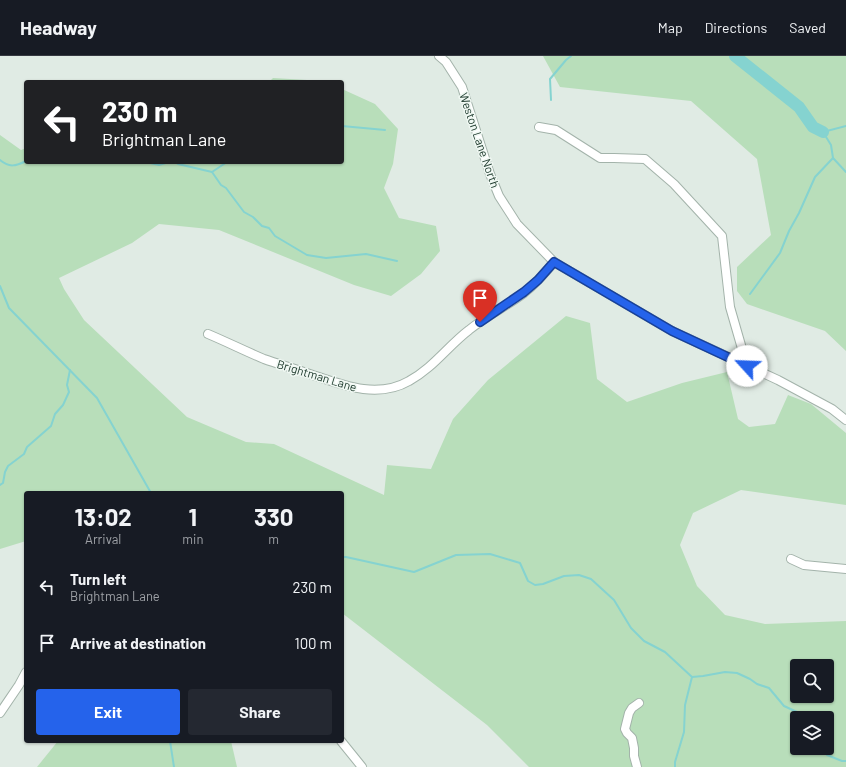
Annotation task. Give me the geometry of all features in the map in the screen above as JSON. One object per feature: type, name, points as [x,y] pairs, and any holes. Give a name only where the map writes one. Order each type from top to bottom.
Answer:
[{"type":"street","name":"Weston Lane North","points":[[439,56],[446,62],[462,87],[490,174],[499,196],[518,224],[554,262],[672,331],[778,380],[832,409],[846,420]]},
{"type":"street","points":[[539,127],[556,130],[600,158],[645,159],[674,184],[722,236],[730,307],[747,366]]},
{"type":"street","name":"Brightman Lane","points":[[208,334],[264,359],[348,387],[374,390],[384,389],[408,382],[424,372],[454,342],[470,329],[524,292],[538,280],[554,262]]},
{"type":"street","points":[[791,559],[804,565],[846,569]]},
{"type":"street","points":[[0,713],[24,676]]},
{"type":"street","points":[[637,767],[632,738],[625,729],[629,712],[639,703]]},
{"type":"street","points":[[343,743],[362,767]]},
{"type":"green space","points":[[543,56],[846,56],[846,351],[825,331],[747,304],[737,291],[737,267],[771,235],[757,159],[691,101],[560,87]]},
{"type":"green space","points":[[273,78],[307,80],[271,80]]},
{"type":"green space","points":[[344,90],[375,104],[398,129],[393,164],[384,188],[399,218],[436,226],[440,251],[421,274],[391,296],[354,285],[219,230],[159,224],[132,243],[59,278],[64,289],[84,320],[187,417],[246,442],[274,444],[384,495],[387,465],[431,469],[453,419],[488,380],[566,316],[590,323],[597,379],[627,402],[682,383],[727,372],[738,419],[749,427],[775,424],[788,395],[811,404],[846,433],[846,505],[741,490],[693,513],[680,545],[697,586],[725,615],[765,624],[846,621],[846,767],[529,767],[487,725],[344,615],[344,491],[24,491],[24,542],[0,549],[0,135],[21,150],[24,149],[24,164],[344,164]]},
{"type":"green space","points":[[56,743],[231,743],[237,767],[37,767]]},
{"type":"waterway","points":[[551,100],[550,79],[571,56]]},
{"type":"waterway","points":[[735,56],[799,107],[813,127],[823,132]]},
{"type":"waterway","points":[[344,126],[385,130]]},
{"type":"waterway","points":[[846,126],[823,132],[831,145],[833,158],[846,172]]},
{"type":"waterway","points":[[750,294],[780,253],[815,177],[833,158]]},
{"type":"waterway","points":[[0,160],[3,163],[10,165],[24,162]]},
{"type":"waterway","points":[[155,164],[162,164]]},
{"type":"waterway","points":[[178,164],[212,172],[224,164]]},
{"type":"waterway","points":[[212,172],[244,212],[253,217],[262,226],[269,228],[275,236],[307,255],[326,258],[366,254],[397,261]]},
{"type":"waterway","points":[[0,286],[9,308],[97,398],[150,491]]},
{"type":"waterway","points":[[0,485],[3,483],[8,466],[24,454],[27,447],[51,426],[55,414],[63,405],[69,392],[67,385],[70,370]]},
{"type":"waterway","points":[[344,557],[414,572],[456,555],[490,554],[520,563],[528,581],[535,585],[543,584],[564,576],[579,575],[591,579],[614,600],[631,628],[644,641],[665,652],[692,677],[685,705],[684,732],[675,762],[675,767]]},
{"type":"waterway","points":[[692,677],[725,672],[737,673],[757,684],[769,688],[784,706],[795,711]]},
{"type":"waterway","points":[[170,743],[174,767]]},
{"type":"waterway","points":[[827,755],[842,761],[846,761]]},
{"type":"route","points":[[480,322],[524,292],[538,280],[554,262],[672,331],[747,366]]}]
